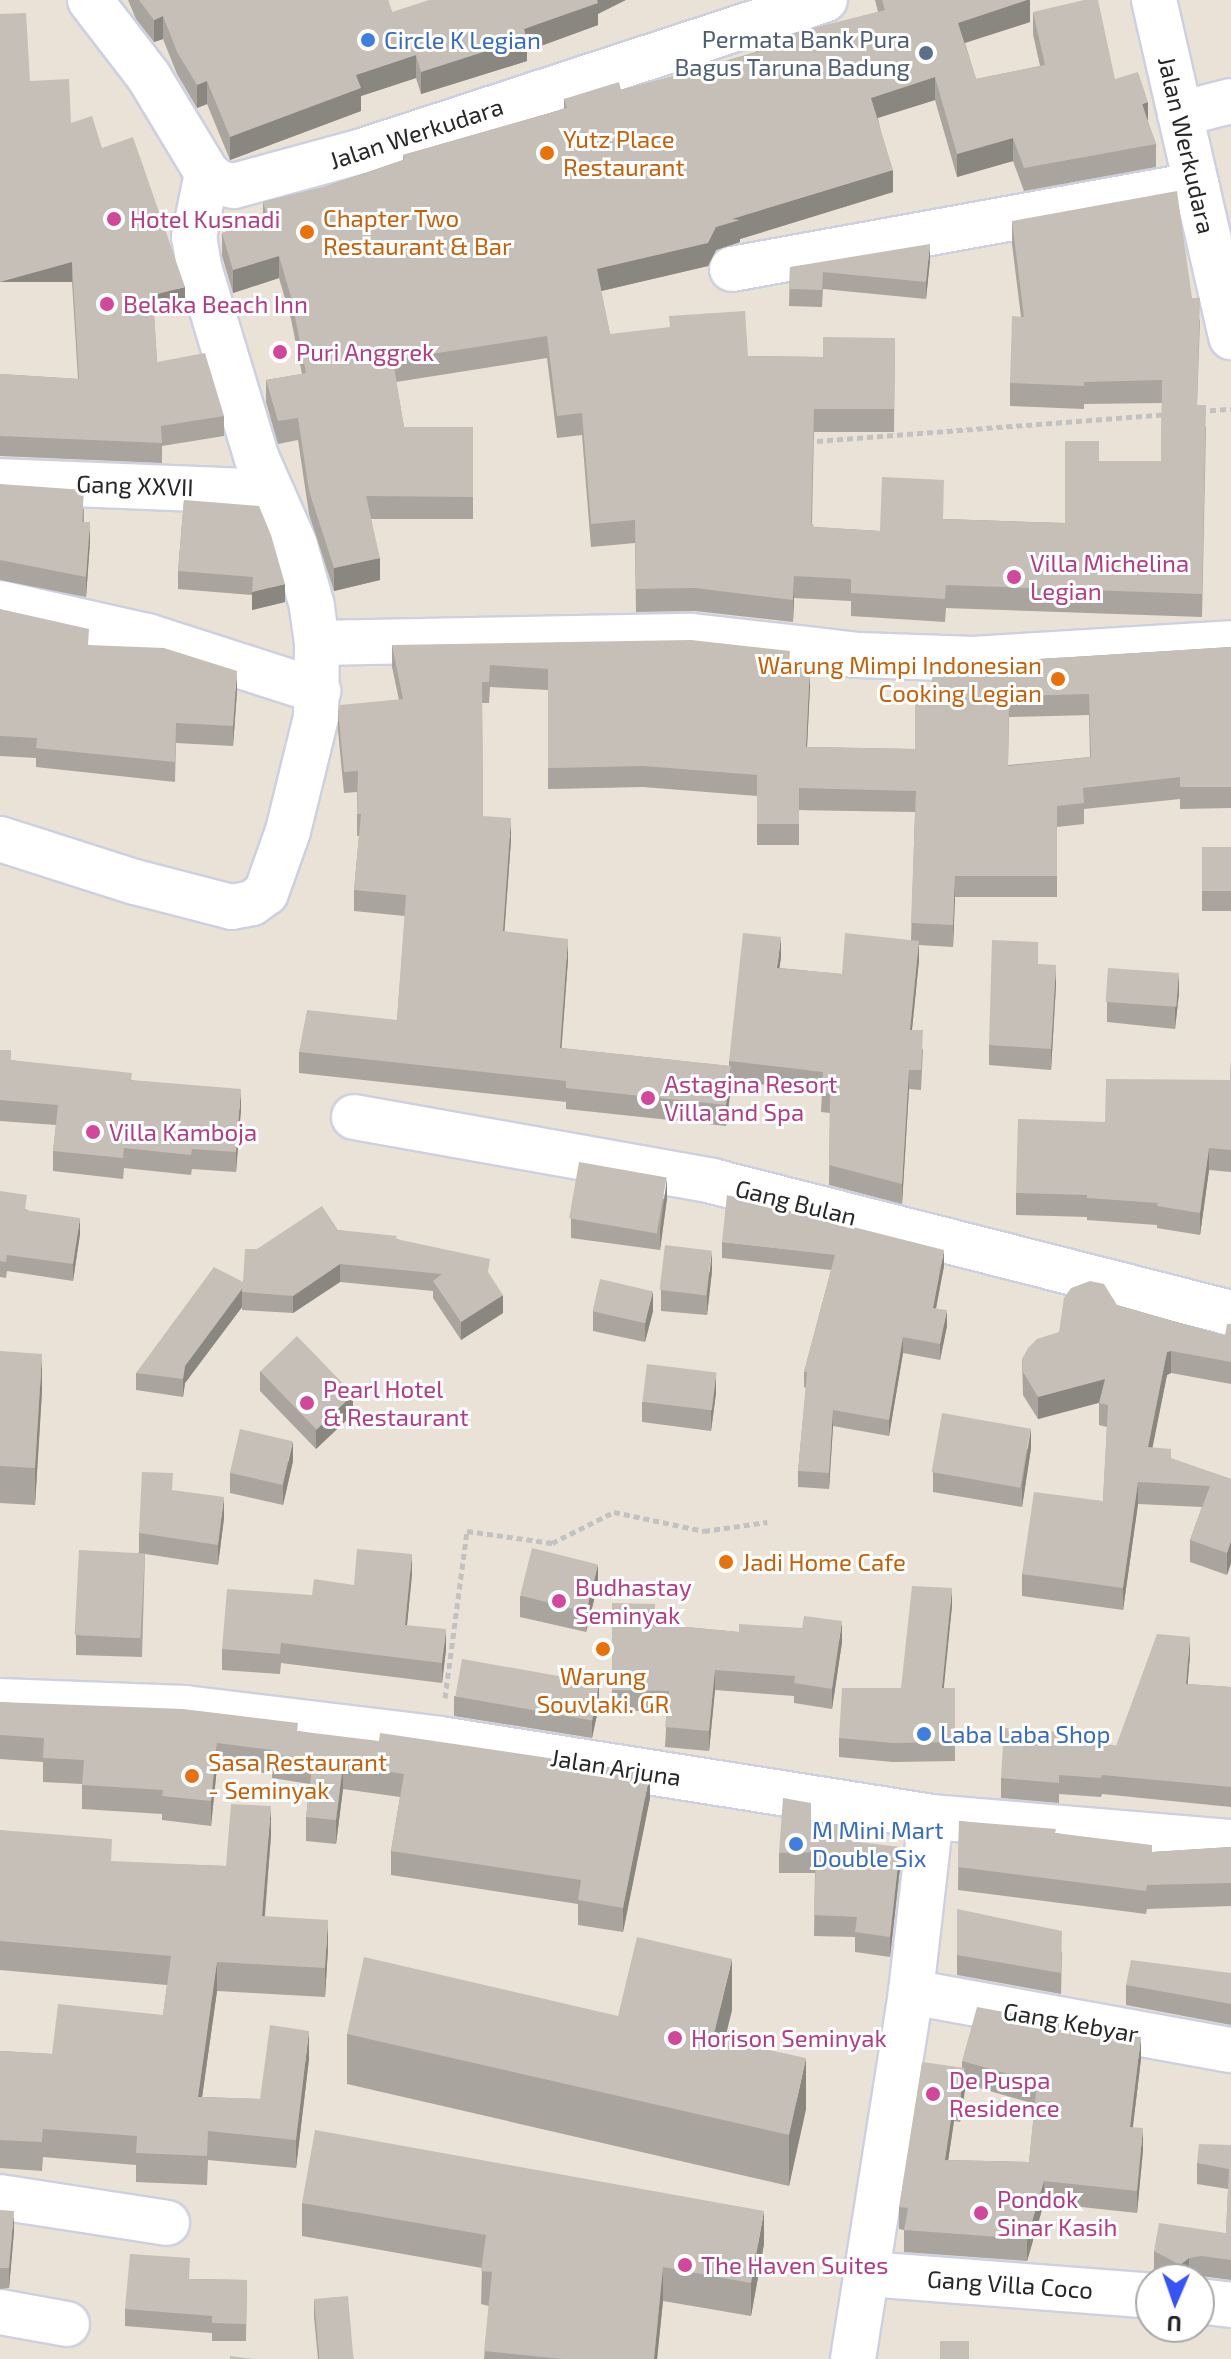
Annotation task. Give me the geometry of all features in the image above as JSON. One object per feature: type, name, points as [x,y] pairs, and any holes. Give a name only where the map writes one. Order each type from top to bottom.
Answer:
[{"type":"street","points":[[0,839],[204,902],[232,907],[252,903],[266,893],[288,831],[310,753],[318,691],[317,643],[302,565],[270,492],[245,420],[196,251],[197,211],[207,173],[158,89],[90,0]]},
{"type":"street","name":"Jalan Werkudara","points":[[207,173],[219,183],[234,186],[264,181],[825,0]]},
{"type":"street","name":"Jalan Werkudara","points":[[1154,0],[1231,337]]},
{"type":"street","points":[[1180,114],[1231,101]]},
{"type":"street","points":[[732,269],[1196,185]]},
{"type":"street","name":"Gang XXVII","points":[[0,481],[270,492]]},
{"type":"street","points":[[0,603],[147,636],[318,691]]},
{"type":"street","points":[[317,643],[692,636],[859,655],[928,655],[973,659],[1231,643]]},
{"type":"street","name":"Gang Bulan","points":[[1231,1296],[1152,1279],[842,1192],[682,1157],[357,1109],[712,1181],[1231,1313]]},
{"type":"street","name":"Jalan Arjuna","points":[[0,1701],[185,1708],[440,1739],[931,1817],[1231,1842]]},
{"type":"street","points":[[853,2359],[911,1992],[931,1817]]},
{"type":"street","name":"Gang Kebyar","points":[[911,1992],[1231,2050]]},
{"type":"street","points":[[0,2197],[167,2223]]},
{"type":"street","name":"Gang Villa Coco","points":[[868,2274],[1135,2295]]},
{"type":"street","points":[[0,2312],[67,2324]]},
{"type":"path","points":[[1199,411],[1231,409]]},
{"type":"path","points":[[817,441],[1167,413]]},
{"type":"path","points":[[440,1739],[467,1531],[552,1543],[614,1512],[704,1531],[767,1522]]},
{"type":"building","points":[[139,0],[388,0],[392,12],[429,0],[597,0],[598,3],[524,29],[527,38],[421,72],[416,55],[356,75],[361,88],[230,137],[207,81],[197,85],[177,52],[163,16],[154,20]]},
{"type":"building","points":[[882,0],[1027,0],[958,23],[976,79],[1045,65],[1033,12],[1084,0],[1098,0],[1115,79],[1138,72],[1148,102],[1142,104],[1156,144],[1024,168],[1013,138],[957,154],[935,77],[871,98],[893,170],[732,219],[740,220],[716,227],[708,243],[597,269],[610,334],[670,327],[669,316],[745,311],[748,356],[823,357],[823,337],[895,338],[894,409],[814,409],[811,522],[814,527],[880,531],[882,477],[944,480],[943,519],[1065,523],[1065,441],[1099,441],[1099,461],[1161,461],[1162,380],[1084,382],[1084,386],[1010,383],[1012,316],[1024,317],[1012,221],[1177,191],[1192,298],[1200,298],[1197,405],[1206,405],[1202,594],[946,585],[945,599],[851,593],[851,579],[794,576],[793,600],[695,588],[636,589],[635,520],[591,524],[582,413],[557,416],[547,336],[393,360],[404,427],[473,427],[473,497],[366,496],[380,558],[334,568],[309,491],[298,418],[278,421],[266,380],[306,373],[291,297],[279,256],[233,270],[222,233],[268,219],[263,202],[324,187],[404,160],[403,155],[567,108],[564,99],[619,82],[621,90],[758,52],[756,43],[885,10]]},
{"type":"building","points":[[26,13],[30,81],[69,79],[71,123],[92,116],[102,148],[133,137],[185,287],[153,295],[157,362],[205,353],[224,416],[161,426],[162,443],[0,436],[0,374],[79,379],[72,262],[0,282],[0,14]]},
{"type":"building","points":[[930,244],[926,282],[823,272],[822,290],[789,289],[790,267]]},
{"type":"building","points":[[0,484],[84,490],[82,522],[90,522],[86,577],[0,560]]},
{"type":"building","points":[[184,500],[259,506],[285,584],[252,592],[253,577],[178,571]]},
{"type":"building","points":[[0,609],[89,629],[88,645],[164,648],[237,671],[233,726],[176,723],[175,762],[36,748],[37,738],[0,736]]},
{"type":"building","points":[[691,640],[790,651],[789,664],[810,665],[806,747],[915,749],[915,700],[931,701],[933,661],[975,663],[1231,647],[1231,787],[1180,787],[1180,777],[1083,788],[1084,803],[1057,806],[1057,876],[955,876],[953,925],[911,923],[916,791],[799,788],[799,824],[757,824],[757,775],[643,766],[548,768],[548,669],[490,665],[489,682],[482,682],[483,816],[511,818],[503,931],[568,939],[560,1048],[731,1066],[726,1105],[566,1088],[566,1081],[299,1052],[307,1010],[397,1020],[406,895],[354,890],[361,814],[357,814],[358,771],[344,772],[338,710],[340,705],[403,699],[392,645]],"holes":[[[1089,694],[1091,757],[1008,766],[1009,696]]]},
{"type":"building","points":[[1202,847],[1231,847],[1231,891],[1202,891]]},
{"type":"building","points":[[743,933],[781,937],[777,968],[842,974],[845,933],[919,941],[910,1030],[923,1030],[921,1070],[909,1070],[902,1184],[829,1165],[830,1093],[821,1093],[823,1072],[729,1061]]},
{"type":"building","points":[[992,940],[1038,942],[1038,964],[1056,965],[1051,1049],[989,1045]]},
{"type":"building","points":[[1108,968],[1179,973],[1176,1007],[1106,1002]]},
{"type":"building","points":[[0,1050],[11,1050],[11,1060],[132,1073],[131,1080],[241,1089],[236,1152],[192,1149],[191,1155],[124,1148],[123,1158],[53,1151],[58,1105],[0,1100]]},
{"type":"building","points":[[1231,1062],[1231,1150],[1209,1148],[1200,1213],[1157,1206],[1158,1203],[1087,1198],[1087,1195],[1016,1193],[1018,1119],[1105,1122],[1106,1079],[1230,1080]]},
{"type":"building","points":[[579,1162],[667,1177],[657,1234],[569,1218]]},
{"type":"building","points":[[0,1191],[27,1195],[25,1210],[80,1218],[73,1264],[7,1255],[6,1262],[0,1261]]},
{"type":"building","points":[[727,1195],[944,1250],[933,1308],[947,1310],[940,1344],[903,1337],[889,1420],[833,1410],[829,1473],[798,1471],[807,1372],[804,1372],[835,1255],[722,1242]]},
{"type":"building","points":[[322,1206],[338,1230],[397,1236],[396,1239],[490,1259],[488,1272],[503,1295],[461,1322],[433,1281],[442,1274],[340,1264],[293,1296],[242,1292],[242,1289],[185,1366],[183,1379],[136,1373],[214,1267],[243,1282],[245,1249],[257,1249]]},
{"type":"building","points":[[665,1245],[712,1251],[706,1295],[660,1290]]},
{"type":"building","points":[[600,1279],[653,1291],[645,1323],[593,1311]]},
{"type":"building","points":[[1090,1281],[1104,1284],[1117,1305],[1225,1336],[1227,1324],[1231,1324],[1231,1362],[1167,1352],[1148,1447],[1171,1449],[1171,1458],[1231,1479],[1231,1541],[1227,1553],[1190,1540],[1210,1486],[1138,1482],[1123,1588],[1022,1574],[1034,1492],[1103,1501],[1108,1405],[1099,1403],[1105,1379],[1038,1397],[1023,1372],[1022,1359],[1037,1339],[1059,1332],[1064,1298],[1071,1288]]},
{"type":"building","name":"Pearl Hotel & Restaurant","points":[[297,1336],[353,1394],[317,1430],[260,1371]]},
{"type":"building","points":[[0,1351],[42,1354],[35,1468],[0,1466]]},
{"type":"building","points":[[647,1364],[716,1373],[712,1410],[642,1402]]},
{"type":"building","points":[[942,1413],[1031,1429],[1020,1488],[932,1472]]},
{"type":"building","points":[[240,1429],[293,1441],[282,1485],[230,1473]]},
{"type":"building","points":[[142,1472],[173,1473],[172,1490],[224,1497],[218,1545],[139,1533]]},
{"type":"building","points":[[532,1548],[598,1564],[586,1612],[520,1596]]},
{"type":"building","points":[[357,1549],[412,1554],[405,1625],[446,1629],[442,1663],[281,1643],[280,1654],[222,1649],[227,1589],[312,1595],[314,1579],[354,1585]]},
{"type":"building","points":[[79,1550],[145,1553],[140,1638],[75,1635]]},
{"type":"building","points":[[912,1586],[952,1588],[942,1688],[955,1688],[955,1742],[893,1743],[839,1738],[842,1688],[901,1688]]},
{"type":"building","points":[[612,1603],[655,1604],[655,1624],[739,1632],[739,1624],[802,1628],[804,1616],[842,1621],[832,1689],[794,1683],[795,1676],[715,1670],[709,1731],[665,1727],[669,1691],[612,1690]]},
{"type":"building","points":[[1157,1634],[1190,1637],[1186,1684],[1231,1687],[1231,1787],[1102,1775],[1101,1778],[1059,1775],[1059,1783],[1001,1778],[1004,1728],[1103,1735],[1101,1743],[1116,1746]]},
{"type":"building","points":[[462,1659],[599,1683],[592,1721],[455,1696]]},
{"type":"building","points":[[0,1702],[183,1709],[298,1723],[297,1731],[379,1741],[380,1733],[650,1773],[623,1908],[578,1900],[581,1880],[391,1851],[404,1774],[343,1765],[336,1820],[306,1817],[313,1760],[272,1754],[272,1750],[217,1743],[211,1801],[162,1796],[163,1790],[82,1785],[84,1760],[43,1758],[44,1738],[0,1735]]},
{"type":"building","points":[[783,1798],[811,1803],[811,1823],[851,1825],[851,1841],[900,1847],[890,1937],[855,1932],[857,1917],[814,1915],[816,1852],[779,1853]]},
{"type":"building","points":[[231,1804],[271,1806],[262,1916],[328,1920],[325,1968],[217,1962],[198,2097],[260,2099],[270,2025],[309,2031],[296,2140],[208,2131],[207,2156],[136,2153],[137,2136],[43,2129],[42,2142],[0,2140],[0,2051],[52,2054],[58,2004],[163,2015],[171,1956],[0,1941],[0,1830],[112,1839],[111,1861],[226,1866]]},
{"type":"building","points":[[959,1821],[1056,1829],[1055,1833],[1152,1845],[1152,1852],[1231,1847],[1231,1883],[1147,1885],[1146,1891],[958,1867]]},
{"type":"building","points":[[957,1909],[1062,1931],[1061,1973],[957,1955]]},
{"type":"building","points":[[637,1937],[732,1959],[713,2038],[806,2058],[789,2135],[347,2034],[364,1957],[618,2016]]},
{"type":"building","points":[[1131,1960],[1231,1973],[1231,2004],[1126,1985]]},
{"type":"building","points":[[977,2007],[1059,2022],[1059,2030],[1141,2037],[1130,2127],[1143,2128],[1137,2191],[1044,2181],[1027,2239],[904,2230],[908,2208],[899,2207],[922,2062],[965,2068],[960,2100],[954,2099],[945,2160],[1029,2162],[1037,2082],[962,2061]]},
{"type":"building","points":[[315,2130],[764,2211],[751,2283],[663,2267],[654,2359],[562,2359],[484,2351],[492,2272],[481,2271],[486,2235],[302,2203]]},
{"type":"building","points":[[1199,2144],[1231,2145],[1231,2260],[1201,2256],[1176,2263],[1154,2251],[1159,2223],[1226,2233],[1229,2169],[1197,2163]]},
{"type":"building","points":[[0,2210],[14,2211],[9,2268],[0,2268]]},
{"type":"building","points":[[130,2254],[190,2258],[189,2279],[247,2280],[246,2324],[212,2323],[212,2316],[125,2309]]},
{"type":"building","points":[[348,2296],[353,2359],[319,2359],[314,2299]]},
{"type":"building","points":[[940,2341],[969,2341],[969,2359],[940,2359]]},
{"type":"place","name":"Circle K Legian","points":[[368,40]]},
{"type":"place","name":"Permata Bank Pura Bagus Taruna Badung","points":[[926,53]]},
{"type":"place","name":"Yutz Place Restaurant","points":[[547,153]]},
{"type":"place","name":"Hotel Kusnadi","points":[[114,219]]},
{"type":"place","name":"Chapter Two Restaurant & Bar","points":[[307,232]]},
{"type":"place","name":"Belaka Beach Inn","points":[[107,304]]},
{"type":"place","name":"Puri Anggrek","points":[[280,352]]},
{"type":"place","name":"Villa Michelina Legian","points":[[1014,577]]},
{"type":"place","name":"Warung Mimpi Indonesian Cooking Legian","points":[[1058,679]]},
{"type":"place","name":"Astagina Resort Villa and Spa","points":[[648,1098]]},
{"type":"place","name":"Villa Kamboja","points":[[93,1132]]},
{"type":"place","name":"Pearl Hotel & Restaurant","points":[[307,1403]]},
{"type":"place","name":"Jadi Home Cafe","points":[[726,1562]]},
{"type":"place","name":"Budhastay Seminyak","points":[[559,1601]]},
{"type":"place","name":"Warung Souvlaki. GR","points":[[603,1649]]},
{"type":"place","name":"Laba Laba Shop","points":[[924,1734]]},
{"type":"place","name":"Sasa Restaurant - Seminyak","points":[[192,1776]]},
{"type":"place","name":"M Mini Mart Double Six","points":[[796,1844]]},
{"type":"place","name":"Horison Seminyak","points":[[675,2038]]},
{"type":"place","name":"De Puspa Residence","points":[[933,2094]]},
{"type":"place","name":"Pondok Sinar Kasih","points":[[981,2213]]},
{"type":"place","name":"The Haven Suites","points":[[685,2265]]}]
